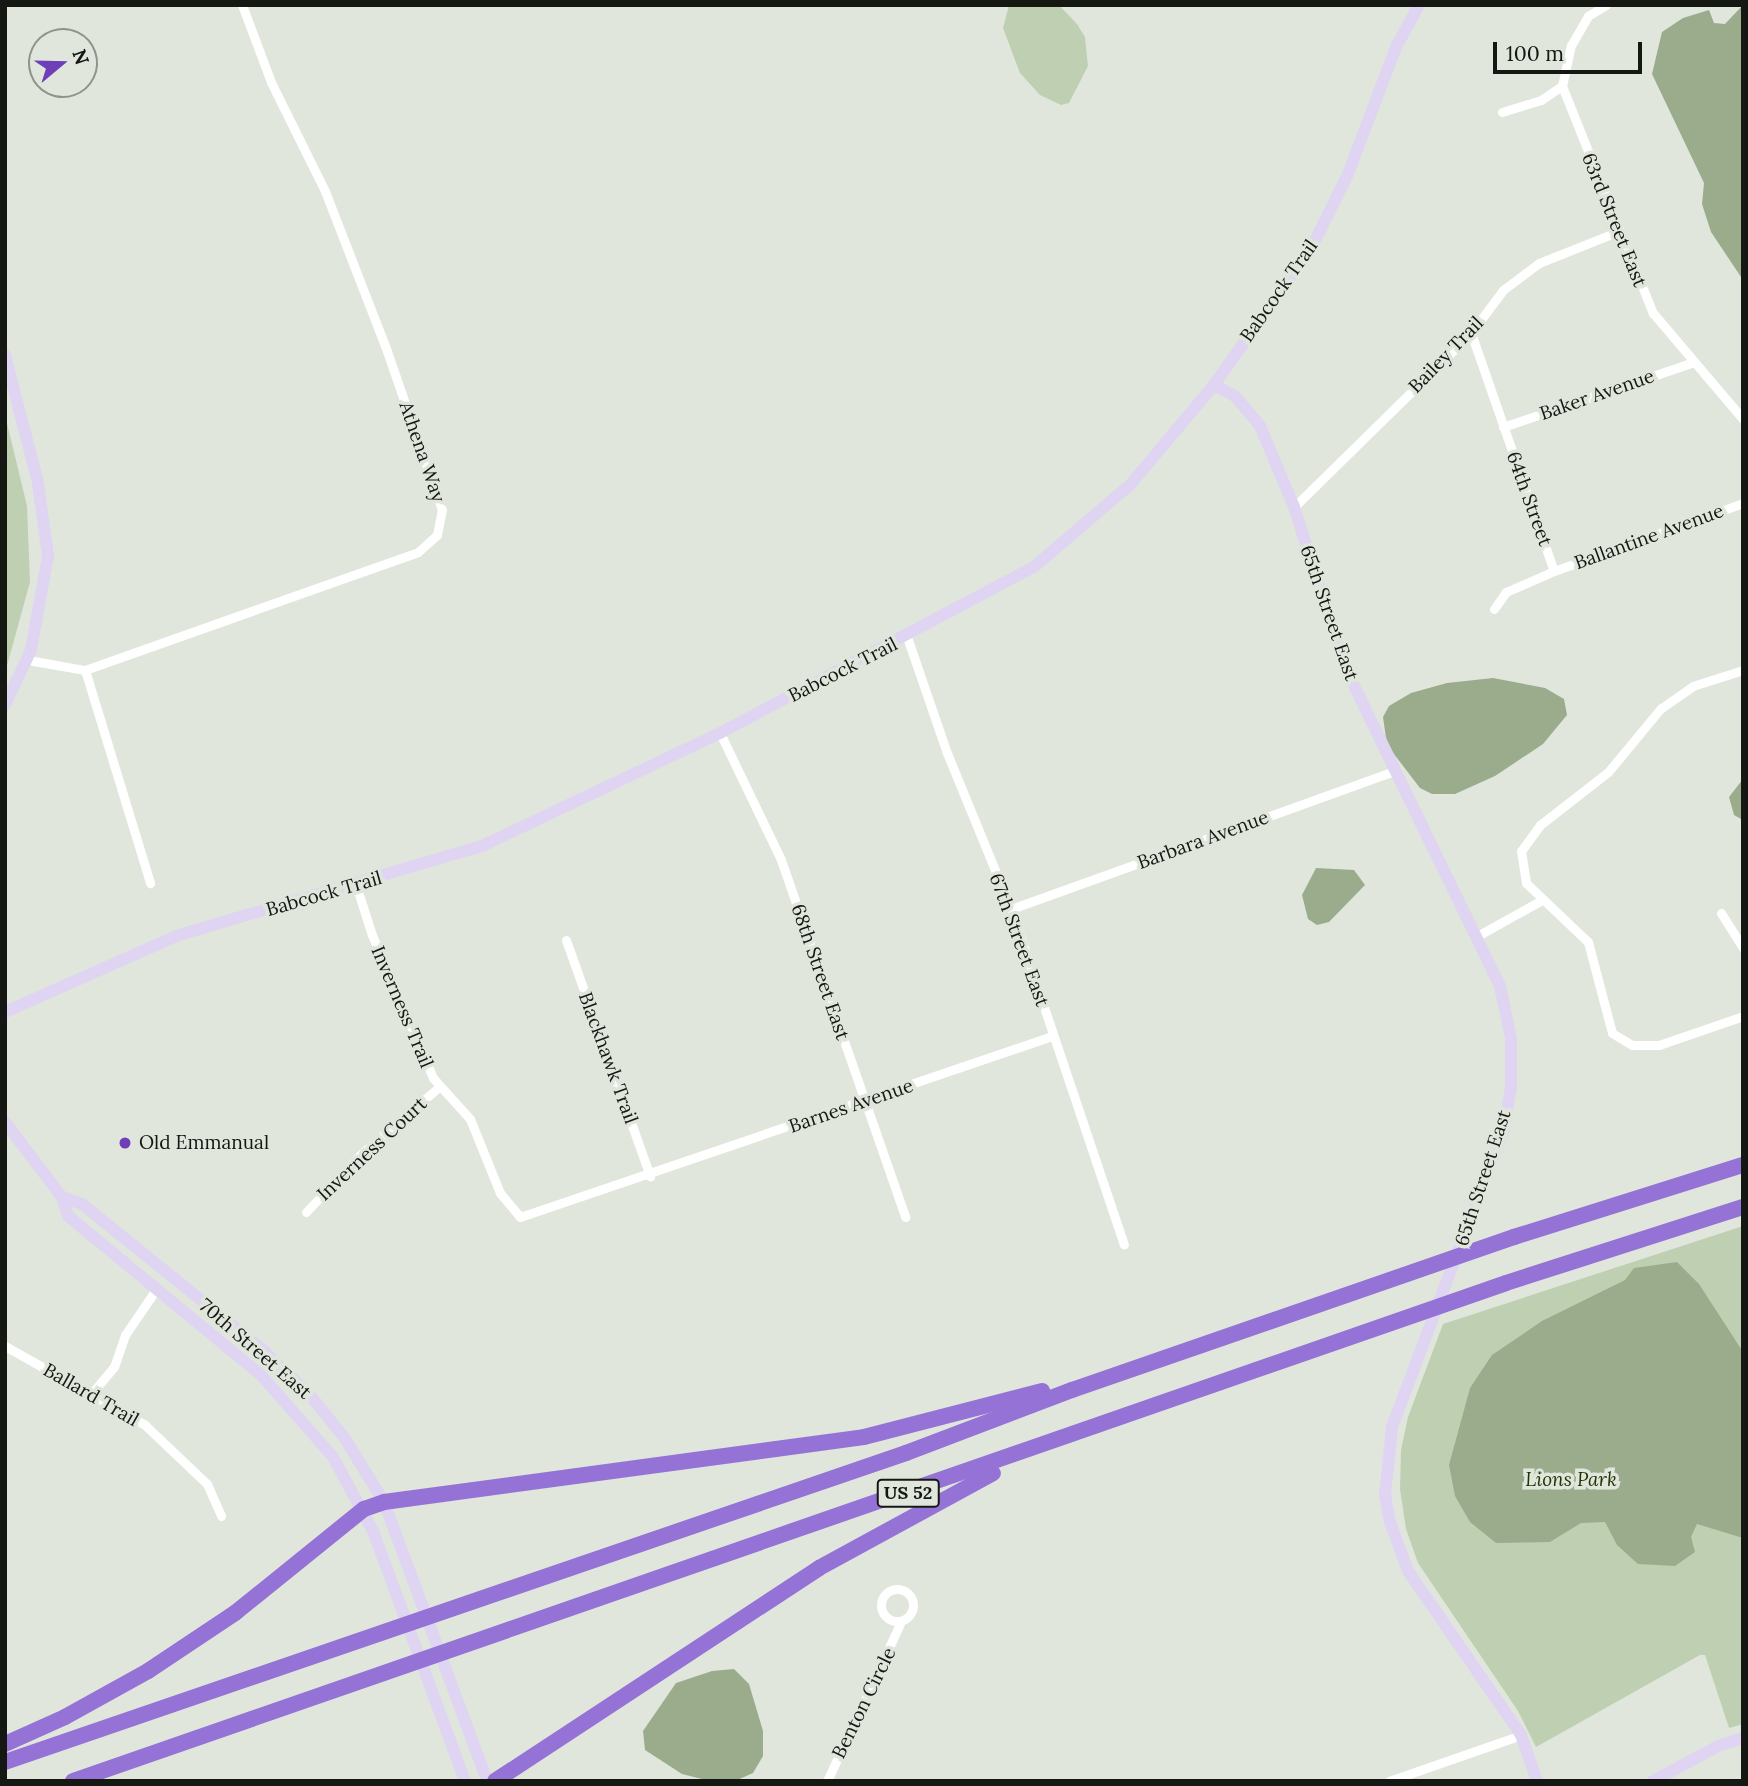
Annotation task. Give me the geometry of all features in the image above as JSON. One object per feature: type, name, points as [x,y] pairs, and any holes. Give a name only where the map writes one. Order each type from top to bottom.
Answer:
[{"type":"highway","name":"US 52","points":[[5,1762],[906,1452],[1072,1390],[1514,1237],[1743,1165]]},
{"type":"highway","name":"US 52","points":[[73,1781],[1051,1444],[1519,1279],[1743,1207]]},
{"type":"highway","points":[[5,1744],[65,1717],[159,1664],[235,1614],[363,1509],[384,1502],[864,1437],[1048,1390],[1072,1390]]},
{"type":"highway","points":[[495,1781],[819,1568],[1051,1444]]},
{"type":"street","name":"Athena Way","points":[[28,660],[85,670],[418,552],[437,535],[442,510],[387,351],[325,191],[271,82],[242,5]]},
{"type":"street","name":"Babcock Trail","points":[[5,1012],[179,934],[356,886],[484,845],[720,733],[907,637],[1035,566],[1083,528],[1130,485],[1214,385],[1313,245],[1348,174],[1396,47],[1419,5]]},
{"type":"street","points":[[1502,112],[1541,100],[1562,86],[1571,45],[1588,16],[1606,5]]},
{"type":"street","name":"63rd Street East","points":[[1562,86],[1617,232],[1653,313],[1691,363],[1743,419]]},
{"type":"street","name":"Bailey Trail","points":[[1294,507],[1471,333],[1503,290],[1539,263],[1617,232]]},
{"type":"street","name":"64th Street","points":[[1471,333],[1554,571]]},
{"type":"street","points":[[5,355],[45,520],[43,597],[28,660],[5,705]]},
{"type":"street","name":"Baker Avenue","points":[[1503,428],[1691,363]]},
{"type":"street","name":"65th Street East","points":[[1214,385],[1235,396],[1260,426],[1294,507],[1346,669],[1479,935],[1500,986],[1511,1038],[1511,1087],[1504,1129],[1410,1379],[1386,1457],[1390,1522],[1399,1552],[1425,1600],[1521,1735],[1537,1781]]},
{"type":"street","name":"Ballantine Avenue","points":[[1494,609],[1506,592],[1554,571],[1743,503]]},
{"type":"street","name":"67th Street East","points":[[907,637],[947,753],[1011,909],[1124,1245]]},
{"type":"street","points":[[85,670],[150,883]]},
{"type":"street","points":[[1743,670],[1693,686],[1661,708],[1608,772],[1540,825],[1521,851],[1526,883],[1540,901],[1567,919],[1588,942],[1612,1033],[1632,1045],[1659,1045],[1743,1016]]},
{"type":"street","name":"68th Street East","points":[[720,733],[781,860],[905,1217]]},
{"type":"street","name":"Barbara Avenue","points":[[1011,909],[1395,771]]},
{"type":"street","name":"Inverness Trail","points":[[356,886],[372,935],[439,1087],[480,1134],[500,1193],[520,1217],[650,1177]]},
{"type":"street","points":[[1479,935],[1540,901]]},
{"type":"street","points":[[1721,912],[1743,948]]},
{"type":"street","name":"Blackhawk Trail","points":[[566,940],[650,1177]]},
{"type":"street","name":"Barnes Avenue","points":[[650,1177],[1052,1036]]},
{"type":"street","name":"Inverness Court","points":[[306,1212],[361,1154],[439,1087]]},
{"type":"street","name":"70th Street East","points":[[5,1122],[62,1197],[68,1216],[261,1375],[333,1457],[363,1509],[388,1569],[465,1781]]},
{"type":"street","name":"70th Street East","points":[[62,1197],[82,1204],[273,1360],[344,1437],[384,1502],[487,1781]]},
{"type":"street","points":[[92,1393],[114,1367],[125,1335],[157,1288]]},
{"type":"street","name":"Ballard Trail","points":[[5,1346],[145,1425],[207,1484],[221,1516]]},
{"type":"street","name":"Benton Circle","points":[[827,1781],[900,1624]]},
{"type":"street","points":[[1390,1781],[1521,1735]]},
{"type":"street","points":[[1653,1781],[1718,1746],[1743,1738]]},
{"type":"green space","points":[[1009,5],[1059,5],[1085,37],[1088,66],[1069,103],[1061,105],[1040,95],[1020,73],[1003,28]]},
{"type":"green space","points":[[5,415],[27,506],[30,582],[5,673]]},
{"type":"green space","name":"Lions Park","points":[[1743,1226],[1743,1724],[1729,1728],[1705,1655],[1700,1655],[1536,1747],[1518,1711],[1418,1563],[1406,1529],[1400,1489],[1401,1450],[1408,1417],[1443,1324]]},
{"type":"shaded area","points":[[1743,5],[1743,280],[1711,232],[1702,204],[1704,183],[1652,74],[1662,32],[1683,18],[1709,10],[1714,23],[1725,24]]},
{"type":"shaded area","points":[[1493,678],[1545,688],[1564,699],[1567,715],[1543,744],[1495,776],[1455,794],[1432,794],[1420,788],[1387,745],[1383,717],[1389,706],[1411,693],[1447,683]]},
{"type":"shaded area","points":[[1743,779],[1743,820],[1734,815],[1729,797]]},
{"type":"shaded area","points":[[1316,868],[1354,870],[1365,885],[1329,922],[1317,925],[1308,919],[1302,895]]},
{"type":"shaded area","points":[[1677,1262],[1699,1284],[1743,1352],[1743,1538],[1697,1524],[1691,1537],[1695,1552],[1675,1566],[1638,1564],[1617,1545],[1605,1522],[1581,1523],[1550,1542],[1496,1543],[1470,1522],[1455,1496],[1449,1465],[1470,1388],[1492,1355],[1542,1321],[1625,1280],[1634,1268]]},
{"type":"shaded area","points":[[734,1669],[749,1684],[763,1731],[763,1756],[753,1773],[735,1781],[710,1781],[682,1774],[645,1750],[643,1731],[676,1683],[712,1671]]},
{"type":"place","name":"Old Emmanual","points":[[125,1143]]}]
